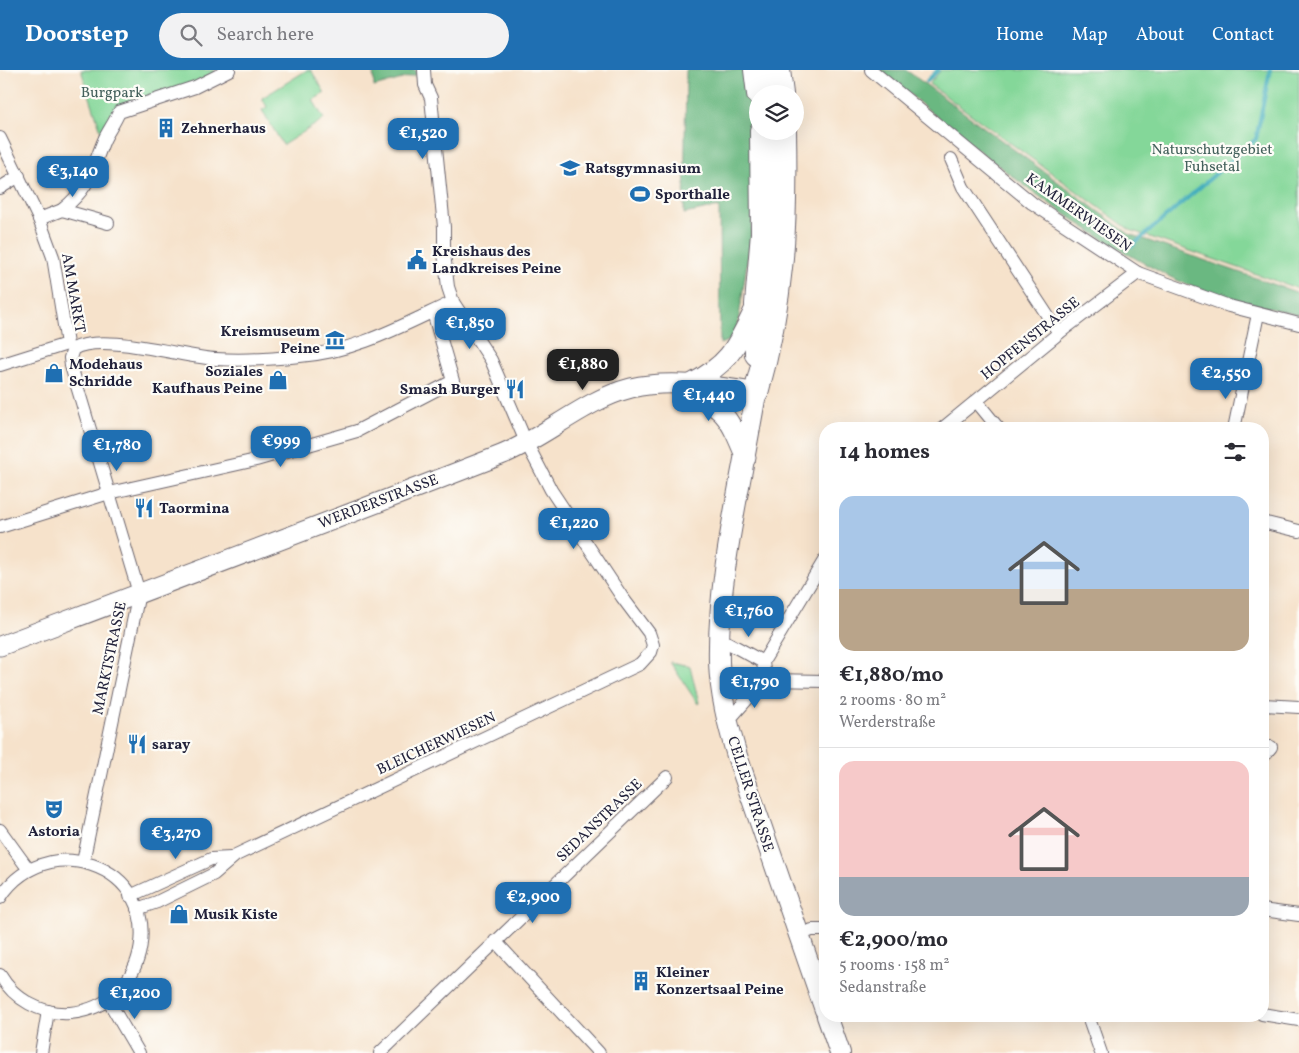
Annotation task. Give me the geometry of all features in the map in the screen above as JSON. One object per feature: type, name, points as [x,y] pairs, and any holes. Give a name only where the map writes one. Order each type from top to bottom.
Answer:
[{"type":"highway","points":[[756,70],[758,85]]},
{"type":"highway","points":[[778,70],[780,85]]},
{"type":"highway","points":[[756,393],[757,304],[763,233],[762,140]]},
{"type":"highway","points":[[756,393],[772,331],[781,272],[784,233],[784,140]]},
{"type":"main road","name":"CELLER STRASSE","points":[[756,393],[727,564],[721,639],[721,679],[727,722],[819,993]]},
{"type":"main road","points":[[829,1022],[840,1053]]},
{"type":"street","points":[[39,219],[62,210],[79,196],[95,169],[104,140],[119,112],[195,87],[229,70]]},
{"type":"street","points":[[424,70],[425,85],[431,98],[448,287],[453,302],[491,360],[526,442]]},
{"type":"street","name":"KAMMERWIESEN","points":[[871,70],[1032,203],[1138,273],[1258,314],[1299,324]]},
{"type":"street","name":"AM MARKT","points":[[0,138],[39,219],[53,257],[67,344],[0,365]]},
{"type":"street","points":[[951,159],[963,187],[1060,333]]},
{"type":"street","points":[[0,188],[19,176]]},
{"type":"street","points":[[62,210],[108,223]]},
{"type":"street","name":"HOPFENSTRASSE","points":[[951,422],[1060,333],[1138,273]]},
{"type":"street","points":[[0,527],[109,493],[256,460],[357,431],[453,381],[433,312],[453,302]]},
{"type":"street","points":[[680,385],[724,363],[736,348],[757,304]]},
{"type":"street","name":"MARKTSTRASSE","points":[[83,862],[139,593],[71,366],[70,358],[73,349],[87,344],[144,346],[213,359],[244,360],[302,356],[353,347],[433,312]]},
{"type":"street","points":[[1235,422],[1258,314]]},
{"type":"street","points":[[680,385],[710,401],[722,412],[733,428],[746,458]]},
{"type":"street","name":"WERDERSTRASSE","points":[[0,646],[505,453],[611,394],[633,387],[680,385],[726,387],[756,393]]},
{"type":"street","points":[[977,402],[993,422]]},
{"type":"street","name":"BLEICHERWIESEN","points":[[137,909],[157,902],[214,874],[231,858],[640,664],[651,652],[653,645],[649,633],[622,597],[551,490],[526,442]]},
{"type":"street","points":[[1269,524],[1299,531]]},
{"type":"street","points":[[727,722],[765,678],[763,662],[819,569]]},
{"type":"street","points":[[721,639],[763,662]]},
{"type":"street","points":[[721,679],[765,678],[819,681]]},
{"type":"street","points":[[1269,705],[1299,707]]},
{"type":"street","name":"SEDANSTRASSE","points":[[380,1053],[667,777]]},
{"type":"street","points":[[0,830],[29,870]]},
{"type":"street","name":"BLEICHERWIESEN","points":[[130,896],[211,859],[231,858]]},
{"type":"street","points":[[0,898],[16,878],[29,870],[55,861],[83,862],[110,874],[130,896],[137,909],[142,928],[141,948],[136,967],[129,980],[108,1000],[80,1012],[48,1011],[24,1001],[13,992],[0,975]]},
{"type":"street","points":[[1269,911],[1299,915]]},
{"type":"street","points":[[799,935],[812,930],[819,930]]},
{"type":"street","points":[[495,941],[600,1053]]},
{"type":"street","points":[[108,1000],[139,1053]]},
{"type":"street","points":[[41,1053],[48,1011]]},
{"type":"street","points":[[1269,1015],[1299,1020]]},
{"type":"street","points":[[1090,1022],[1101,1053]]},
{"type":"green space","name":"Burgpark","points":[[81,70],[214,70],[218,77],[119,112],[104,140]]},
{"type":"green space","points":[[307,70],[311,70],[325,93],[313,100],[324,119],[283,145],[262,110],[267,107],[262,98]]},
{"type":"green space","points":[[373,70],[416,70],[416,75],[374,87]]},
{"type":"green space","points":[[686,70],[751,70],[752,85],[749,85],[749,140],[756,140],[759,181],[736,338],[720,344],[719,207],[684,214]]},
{"type":"green space","points":[[880,70],[906,70],[1129,234],[1299,293],[1299,315],[1229,298],[1178,281],[1124,252],[1051,205],[981,153]]},
{"type":"green space","name":"Naturschutzgebiet Fuhsetal","points":[[941,70],[1299,70],[1299,289],[1130,230],[929,84]]},
{"type":"green space","points":[[670,662],[690,666],[698,704]]},
{"type":"waterway","points":[[927,81],[938,70]]},
{"type":"waterway","points":[[1132,246],[1256,139],[1270,70]]},
{"type":"place","name":"Zehnerhaus","points":[[166,128]]},
{"type":"place","name":"Ratsgymnasium","points":[[570,168]]},
{"type":"place","name":"Sporthalle","points":[[640,194]]},
{"type":"place","name":"Kreishaus des Landkreises Peine","points":[[417,260]]},
{"type":"place","name":"Kreismuseum Peine","points":[[335,340]]},
{"type":"place","name":"Modehaus Schridde","points":[[54,373]]},
{"type":"place","name":"Soziales Kaufhaus Peine","points":[[278,380]]},
{"type":"place","name":"Smash Burger","points":[[515,389]]},
{"type":"place","name":"Taormina","points":[[144,508]]},
{"type":"place","name":"saray","points":[[137,744]]},
{"type":"place","name":"Astoria","points":[[54,809]]},
{"type":"place","name":"Musik Kiste","points":[[179,914]]},
{"type":"place","name":"Kleiner Konzertsaal Peine","points":[[641,981]]}]
